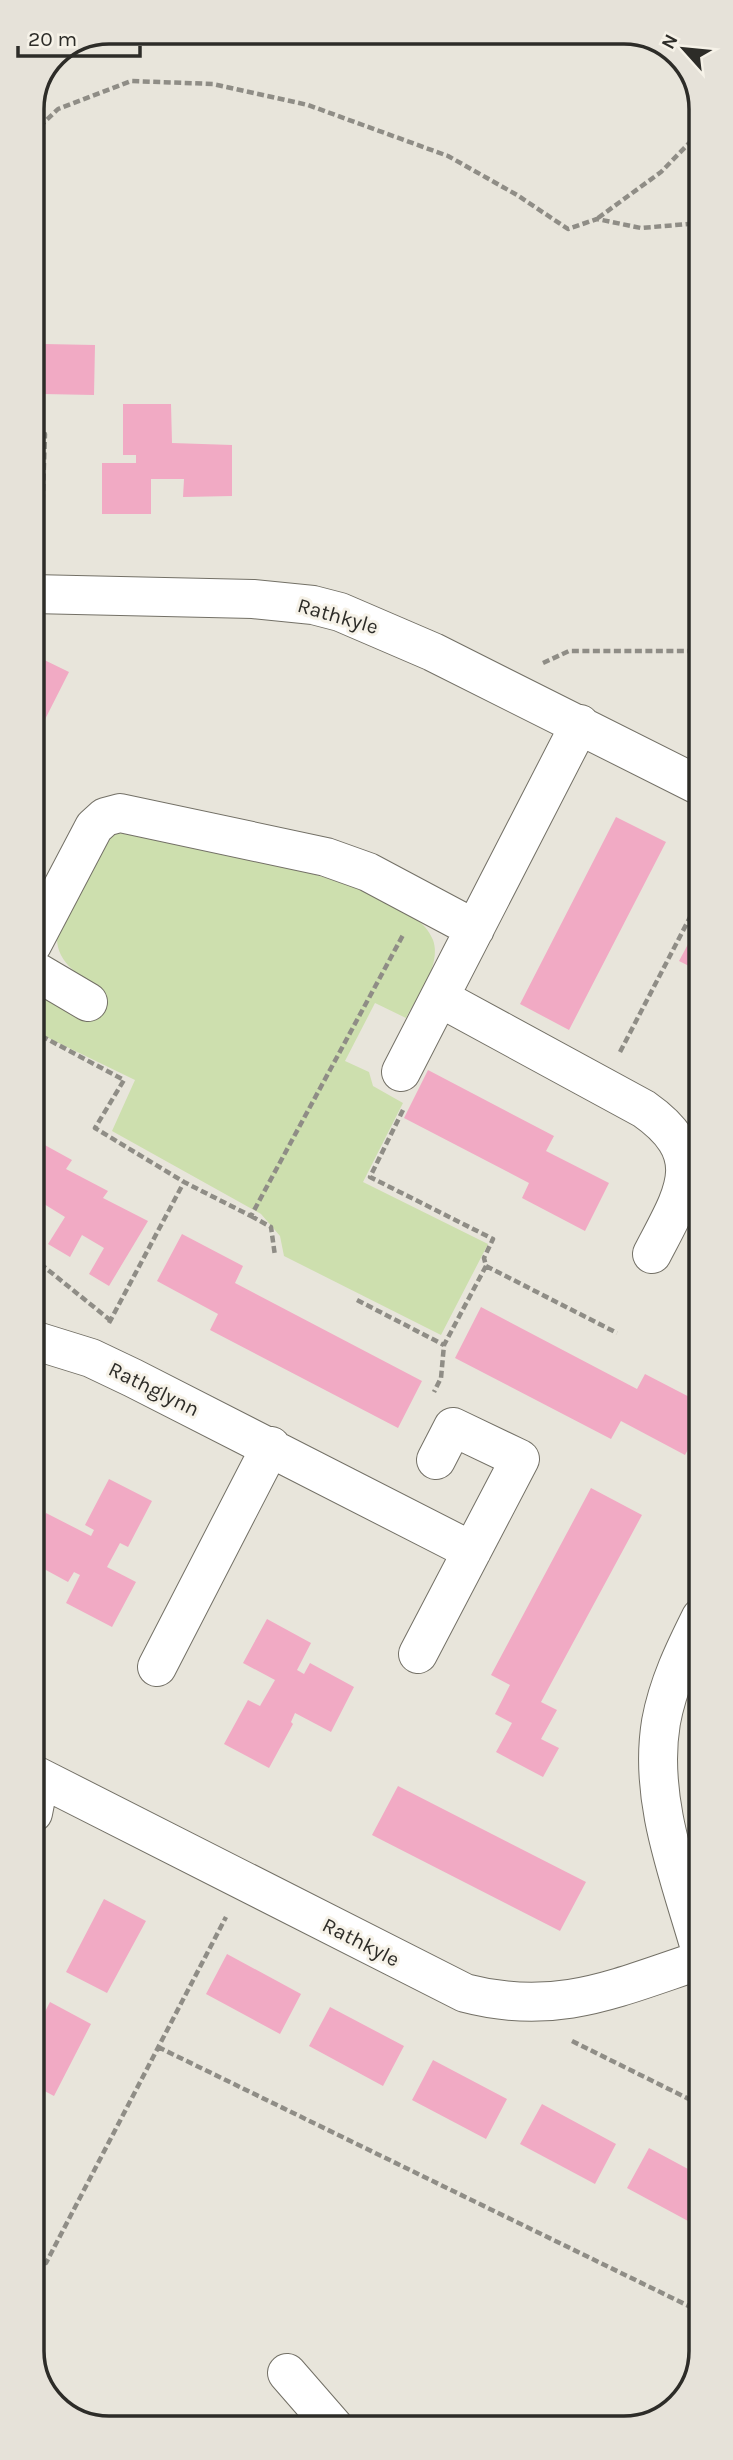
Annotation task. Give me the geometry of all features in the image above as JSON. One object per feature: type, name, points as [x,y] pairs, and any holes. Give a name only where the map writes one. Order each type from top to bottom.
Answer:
[{"type":"street","name":"Rathkyle","points":[[44,594],[253,599],[313,605],[378,626],[689,780]]},
{"type":"street","points":[[401,1072],[580,724]]},
{"type":"street","points":[[44,922],[94,827],[105,817],[120,813],[326,857],[368,872],[475,929]]},
{"type":"street","points":[[44,976],[88,1002]]},
{"type":"street","points":[[439,998],[656,1117],[680,1142],[685,1166],[682,1189],[652,1254]]},
{"type":"street","name":"Rathglynn","points":[[44,1343],[91,1358],[271,1446],[472,1550]]},
{"type":"street","points":[[418,1654],[520,1459],[453,1427],[436,1460]]},
{"type":"street","points":[[157,1667],[271,1446]]},
{"type":"street","points":[[689,1642],[678,1664],[661,1722],[657,1773],[665,1824],[689,1909]]},
{"type":"street","name":"Rathkyle","points":[[44,1792],[244,1882],[446,1985],[483,1997],[533,2004],[575,1999],[689,1964]]},
{"type":"street","points":[[287,2373],[324,2416]]},
{"type":"path","points":[[44,122],[58,109],[131,81],[213,84],[308,104],[448,156],[517,195],[568,229],[597,219],[661,172],[689,143]]},
{"type":"path","points":[[597,219],[640,228],[689,224]]},
{"type":"path","points":[[44,434],[44,468]]},
{"type":"path","points":[[510,690],[541,664],[569,651],[689,650]]},
{"type":"path","points":[[251,1216],[421,901]]},
{"type":"path","points":[[602,1086],[689,921]]},
{"type":"path","points":[[44,1037],[124,1080],[95,1128],[184,1182],[271,1227],[275,1256]]},
{"type":"path","points":[[401,1072],[407,1102],[370,1177],[494,1239],[484,1258],[486,1266],[444,1345],[441,1378],[428,1403]]},
{"type":"path","points":[[91,1358],[184,1182]]},
{"type":"path","points":[[486,1266],[617,1333]]},
{"type":"path","points":[[44,1267],[111,1321]]},
{"type":"path","points":[[357,1300],[444,1345]]},
{"type":"path","points":[[44,2263],[244,1882]]},
{"type":"path","points":[[533,2004],[571,2041],[689,2099]]},
{"type":"path","points":[[158,2047],[689,2306]]},
{"type":"green space","points":[[124,832],[243,856],[343,883],[385,900],[416,919],[433,940],[435,950],[431,970],[406,1018],[375,1003],[345,1061],[369,1072],[373,1086],[403,1103],[363,1182],[488,1244],[441,1335],[284,1256],[280,1236],[261,1214],[112,1131],[135,1080],[44,1036],[44,998],[103,991],[78,974],[65,961],[60,953],[57,934],[109,834]]},
{"type":"building","points":[[44,344],[95,345],[94,395],[44,394]]},
{"type":"building","points":[[123,404],[171,404],[172,443],[232,445],[232,496],[183,497],[184,479],[151,479],[151,514],[102,514],[102,463],[136,463],[136,455],[123,455]]},
{"type":"building","points":[[44,660],[69,672],[44,721]]},
{"type":"building","points":[[616,817],[666,842],[569,1030],[520,1004]]},
{"type":"building","points":[[689,942],[689,966],[679,961]]},
{"type":"building","points":[[428,1070],[554,1136],[546,1151],[609,1183],[585,1231],[522,1198],[529,1183],[404,1118]]},
{"type":"building","points":[[44,1145],[72,1160],[66,1169],[108,1191],[103,1198],[148,1221],[109,1286],[89,1274],[104,1248],[82,1235],[70,1257],[48,1244],[65,1217],[44,1204]]},
{"type":"building","points":[[182,1234],[243,1266],[235,1283],[422,1381],[398,1428],[210,1330],[218,1314],[157,1281]]},
{"type":"building","points":[[481,1307],[637,1389],[645,1374],[689,1397],[689,1447],[685,1455],[621,1421],[611,1439],[455,1358]]},
{"type":"building","points":[[109,1479],[152,1501],[128,1547],[120,1543],[107,1567],[136,1582],[112,1627],[66,1603],[80,1575],[74,1572],[68,1582],[44,1569],[46,1513],[91,1536],[94,1530],[85,1525]]},
{"type":"building","points":[[591,1488],[642,1515],[541,1702],[557,1710],[541,1739],[559,1748],[543,1777],[496,1752],[512,1723],[495,1714],[510,1685],[491,1675]]},
{"type":"building","points":[[267,1619],[311,1643],[297,1670],[304,1674],[310,1663],[354,1687],[331,1732],[295,1713],[291,1722],[293,1724],[269,1768],[224,1744],[248,1700],[260,1706],[275,1680],[243,1663]]},
{"type":"building","points":[[398,1786],[586,1882],[560,1931],[372,1835]]},
{"type":"building","points":[[104,1899],[146,1921],[107,1993],[66,1972]]},
{"type":"building","points":[[227,1954],[301,1994],[280,2034],[206,1994]]},
{"type":"building","points":[[50,2002],[91,2024],[54,2096],[44,2091],[44,2014]]},
{"type":"building","points":[[330,2007],[404,2046],[383,2086],[309,2046]]},
{"type":"building","points":[[433,2060],[507,2099],[486,2139],[412,2100]]},
{"type":"building","points":[[542,2104],[616,2144],[595,2184],[520,2144]]},
{"type":"building","points":[[649,2148],[689,2170],[689,2222],[627,2188]]}]
